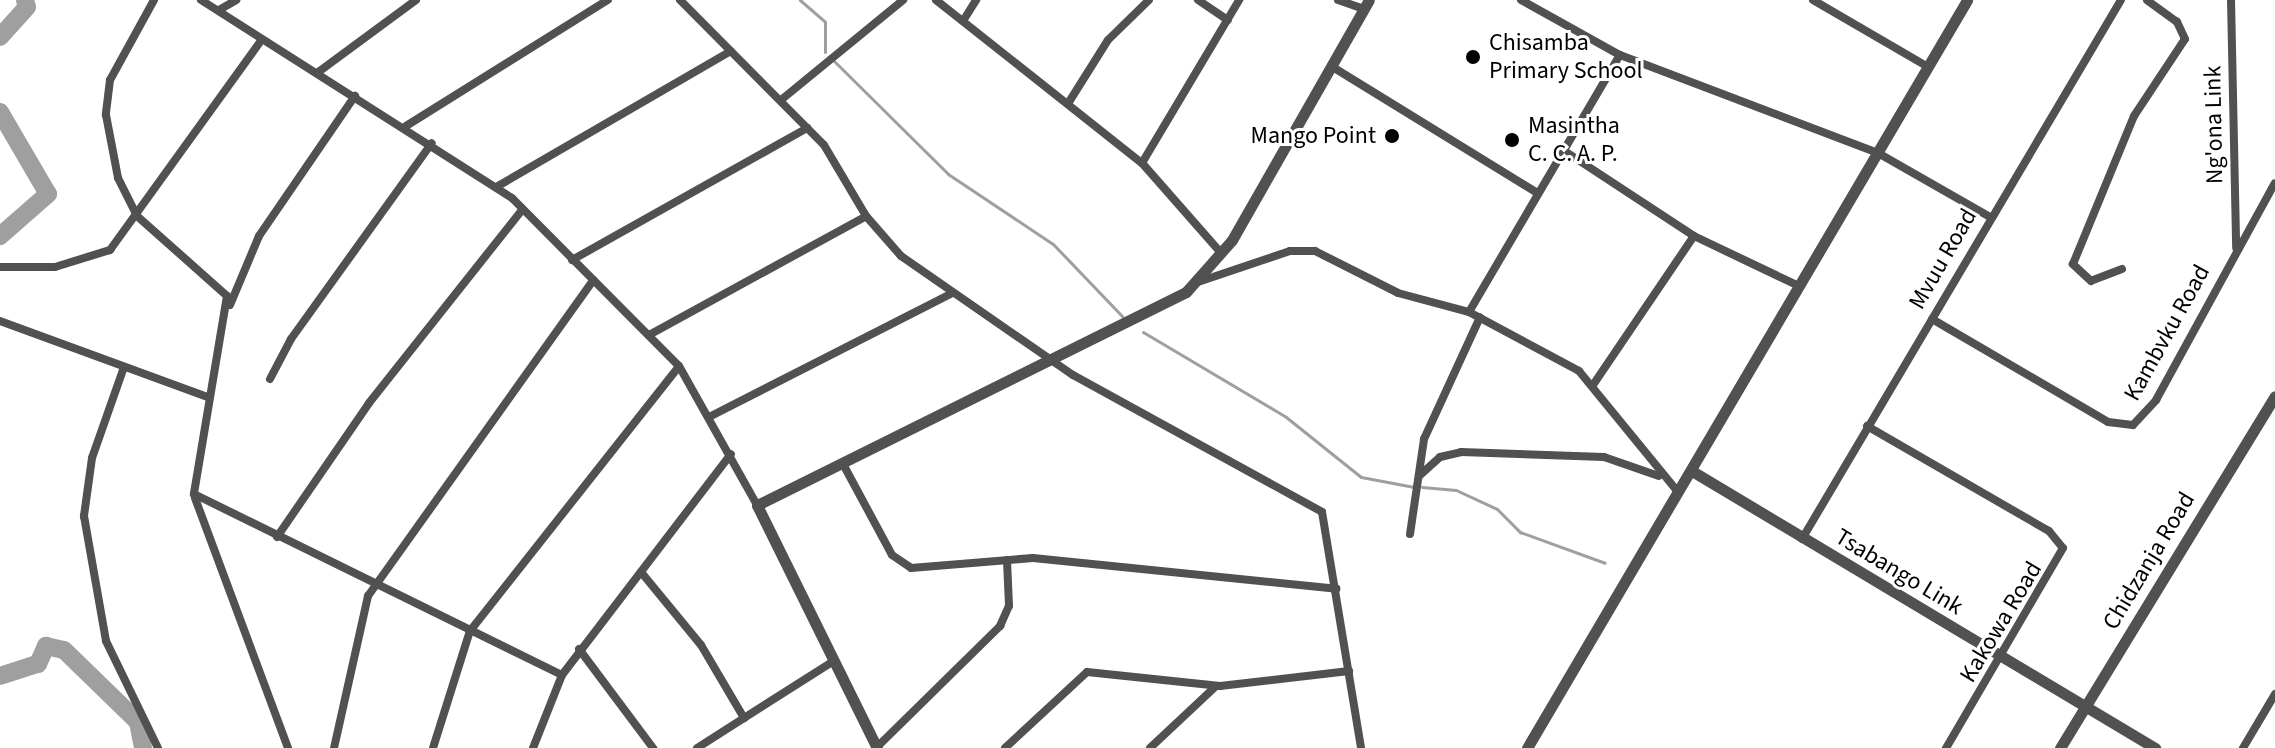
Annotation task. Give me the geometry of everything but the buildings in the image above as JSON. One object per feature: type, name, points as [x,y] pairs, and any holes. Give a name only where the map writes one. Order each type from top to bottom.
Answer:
[{"type":"street","points":[[154,0],[106,95],[118,178],[137,216],[222,287],[229,306]]},
{"type":"street","points":[[201,0],[261,41],[406,126],[498,186],[679,366],[731,454],[877,748],[1000,626],[1009,606],[1007,560]]},
{"type":"street","points":[[219,10],[236,0]]},
{"type":"street","points":[[317,73],[416,0]]},
{"type":"street","points":[[406,126],[608,0]]},
{"type":"street","points":[[680,0],[807,128],[866,216],[901,256],[1054,362],[1322,512],[1361,748]]},
{"type":"street","points":[[781,100],[903,0]]},
{"type":"street","points":[[936,0],[1069,102],[1142,163],[1222,254]]},
{"type":"street","points":[[963,21],[976,0]]},
{"type":"street","points":[[1069,102],[1108,40],[1149,0]]},
{"type":"street","points":[[1198,0],[1228,20]]},
{"type":"street","points":[[1142,163],[1239,0]]},
{"type":"street","points":[[1198,282],[1222,254],[1366,4],[1338,0]]},
{"type":"street","points":[[1521,0],[1620,55],[1878,153],[1990,217]]},
{"type":"street","points":[[1813,0],[1928,67]]},
{"type":"street","points":[[1527,748],[1967,0]]},
{"type":"street","name":"Mvuu Road","points":[[1802,539],[2121,0]]},
{"type":"street","points":[[2122,269],[2091,281],[2073,264],[2139,107],[2185,39],[2177,22],[2147,0]]},
{"type":"street","name":"Ng'ona Link","points":[[2231,0],[2236,249]]},
{"type":"street","points":[[0,267],[55,267],[106,254],[137,216],[261,41]]},
{"type":"street","points":[[498,186],[731,51]]},
{"type":"street","points":[[1469,312],[1536,192],[1620,55]]},
{"type":"street","points":[[1331,66],[1536,192]]},
{"type":"street","points":[[288,748],[194,494],[208,397],[229,306],[259,236],[355,96]]},
{"type":"street","points":[[572,260],[807,128]]},
{"type":"street","points":[[270,379],[432,143]]},
{"type":"street","points":[[1563,150],[1694,236],[1799,286]]},
{"type":"street","name":"Kambvku Road","points":[[1932,319],[2108,422],[2133,425],[2156,400],[2236,249],[2275,183]]},
{"type":"street","points":[[277,537],[369,403],[522,210]]},
{"type":"street","points":[[649,335],[866,216]]},
{"type":"street","points":[[1593,385],[1694,236]]},
{"type":"street","points":[[757,505],[1054,362],[1198,282],[1290,251],[1315,251],[1398,293],[1469,312],[1550,351],[1593,385],[1678,492]]},
{"type":"street","points":[[334,748],[359,623],[376,584],[593,280]]},
{"type":"street","points":[[711,416],[952,293]]},
{"type":"street","points":[[1410,534],[1428,427],[1480,317]]},
{"type":"street","points":[[0,321],[208,397]]},
{"type":"street","points":[[433,748],[470,631],[679,366]]},
{"type":"street","points":[[124,367],[92,458],[84,516],[106,641],[158,748]]},
{"type":"street","name":"Chidzanja Road","points":[[2060,748],[2275,396]]},
{"type":"street","name":"Kakowa Road","points":[[1867,426],[2058,539],[2058,568],[1946,748]]},
{"type":"street","points":[[1419,476],[1440,457],[1486,452],[1604,457],[1667,480]]},
{"type":"street","points":[[533,748],[562,675],[579,649],[731,454]]},
{"type":"street","points":[[843,464],[899,562],[922,570],[1007,560],[1336,589]]},
{"type":"street","name":"Tsabango Link","points":[[1692,471],[2155,748]]},
{"type":"street","points":[[194,494],[562,675]]},
{"type":"street","points":[[641,572],[701,645],[744,718]]},
{"type":"street","points":[[579,649],[653,748]]},
{"type":"street","points":[[697,748],[832,662]]},
{"type":"street","points":[[1005,748],[1087,672],[1220,686],[1349,671]]},
{"type":"street","points":[[1150,748],[1198,697],[1220,686]]},
{"type":"street","points":[[2243,748],[2275,694]]},
{"type":"waterway","points":[[0,37],[27,7],[25,0]]},
{"type":"waterway","points":[[800,0],[825,22],[825,52]]},
{"type":"waterway","points":[[834,61],[948,174],[1053,244],[1122,316]]},
{"type":"waterway","points":[[0,112],[48,194],[0,236]]},
{"type":"waterway","points":[[1143,332],[1286,417],[1361,477],[1414,487]]},
{"type":"waterway","points":[[1422,487],[1456,490],[1497,509],[1520,532],[1605,563]]},
{"type":"waterway","points":[[0,676],[38,664],[46,646],[64,650],[138,722],[143,748]]},
{"type":"place","name":"Chisamba Primary School","points":[[1473,57]]},
{"type":"place","name":"Mango Point","points":[[1392,136]]},
{"type":"place","name":"Masintha C. C. A. P.","points":[[1512,140]]}]
